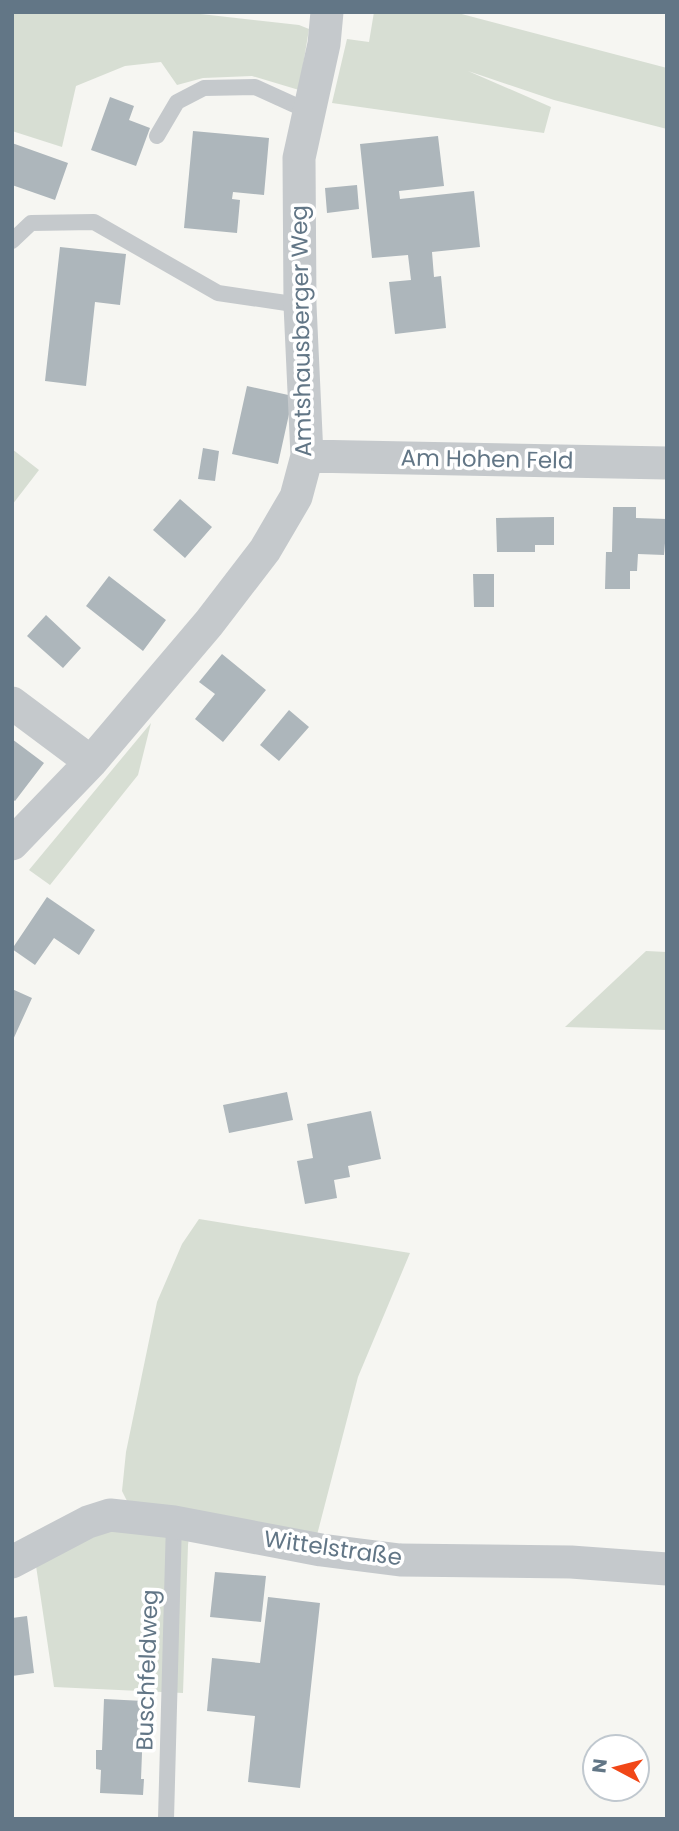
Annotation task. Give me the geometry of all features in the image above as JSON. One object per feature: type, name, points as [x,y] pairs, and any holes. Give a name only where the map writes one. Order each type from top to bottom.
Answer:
[{"type":"street","name":"Amtshausberger Weg","points":[[12,844],[91,762],[209,623],[265,550],[296,497],[307,456],[300,305],[299,158],[326,28]]},
{"type":"street","name":"Am Hohen Feld","points":[[307,456],[667,463]]},
{"type":"street","points":[[12,703],[91,762]]},
{"type":"street","name":"Wittelstraße","points":[[12,1562],[88,1522],[110,1516],[174,1522],[321,1549],[400,1560],[571,1562],[667,1569]]},
{"type":"lane","points":[[157,136],[177,102],[204,88],[255,87],[310,112]]},
{"type":"lane","points":[[12,241],[31,223],[94,222],[218,293],[300,305]]},
{"type":"lane","name":"Buschfeldweg","points":[[166,1819],[174,1522]]},
{"type":"shaded area","points":[[12,12],[183,12],[299,25],[309,29],[299,90],[252,76],[203,78],[177,85],[161,62],[125,66],[76,86],[62,147],[12,131]]},
{"type":"shaded area","points":[[374,12],[454,12],[667,68],[667,129],[554,100],[468,71],[551,107],[544,133],[332,103],[347,39],[369,42]]},
{"type":"shaded area","points":[[12,449],[39,470],[12,505]]},
{"type":"shaded area","points":[[151,723],[138,775],[50,885],[29,870]]},
{"type":"shaded area","points":[[646,951],[667,952],[667,1030],[565,1027]]},
{"type":"shaded area","points":[[199,1219],[410,1253],[358,1377],[317,1535],[192,1512],[188,1545],[183,1693],[54,1687],[35,1559],[130,1507],[122,1491],[126,1452],[157,1302],[182,1244]]},
{"type":"building","points":[[110,97],[134,106],[129,120],[150,128],[136,166],[91,150]]},
{"type":"building","points":[[193,131],[269,138],[264,195],[233,192],[232,199],[240,200],[237,233],[184,228]]},
{"type":"building","points":[[438,136],[444,186],[399,191],[400,199],[474,191],[480,247],[432,252],[434,277],[441,276],[446,328],[395,334],[389,282],[411,280],[408,255],[372,258],[360,144]]},
{"type":"building","points":[[12,143],[68,163],[55,200],[12,185]]},
{"type":"building","points":[[357,185],[359,209],[327,213],[325,188]]},
{"type":"building","points":[[60,247],[126,254],[120,305],[95,302],[86,386],[45,381]]},
{"type":"building","points":[[247,386],[293,396],[278,464],[232,454]]},
{"type":"building","points":[[203,448],[219,451],[215,481],[198,479]]},
{"type":"building","points":[[180,499],[212,527],[185,558],[153,530]]},
{"type":"building","points":[[613,507],[636,507],[636,518],[667,519],[664,555],[638,554],[637,571],[630,571],[630,589],[605,589],[606,552],[612,552]]},
{"type":"building","points":[[554,517],[554,545],[535,545],[535,552],[497,552],[496,518]]},
{"type":"building","points":[[473,574],[494,574],[494,607],[474,607]]},
{"type":"building","points":[[109,576],[166,620],[143,651],[86,606]]},
{"type":"building","points":[[46,615],[81,648],[63,668],[27,636]]},
{"type":"building","points":[[222,654],[266,690],[223,742],[195,719],[215,694],[199,682]]},
{"type":"building","points":[[289,710],[309,727],[279,761],[260,745]]},
{"type":"building","points":[[12,739],[44,763],[15,801],[12,799]]},
{"type":"building","points":[[47,897],[95,930],[79,955],[54,938],[35,965],[12,949]]},
{"type":"building","points":[[12,989],[32,998],[12,1042]]},
{"type":"building","points":[[287,1092],[293,1120],[229,1133],[223,1105]]},
{"type":"building","points":[[371,1111],[381,1159],[348,1166],[350,1177],[334,1180],[337,1198],[305,1204],[297,1161],[313,1158],[307,1124]]},
{"type":"building","points":[[215,1572],[266,1576],[261,1622],[210,1617]]},
{"type":"building","points":[[268,1597],[320,1603],[300,1788],[248,1782],[255,1716],[207,1711],[212,1658],[260,1663]]},
{"type":"building","points":[[27,1616],[34,1673],[12,1676],[12,1618]]},
{"type":"building","points":[[104,1699],[144,1701],[141,1779],[144,1779],[143,1795],[100,1793],[101,1770],[96,1769],[96,1750],[102,1750]]}]
